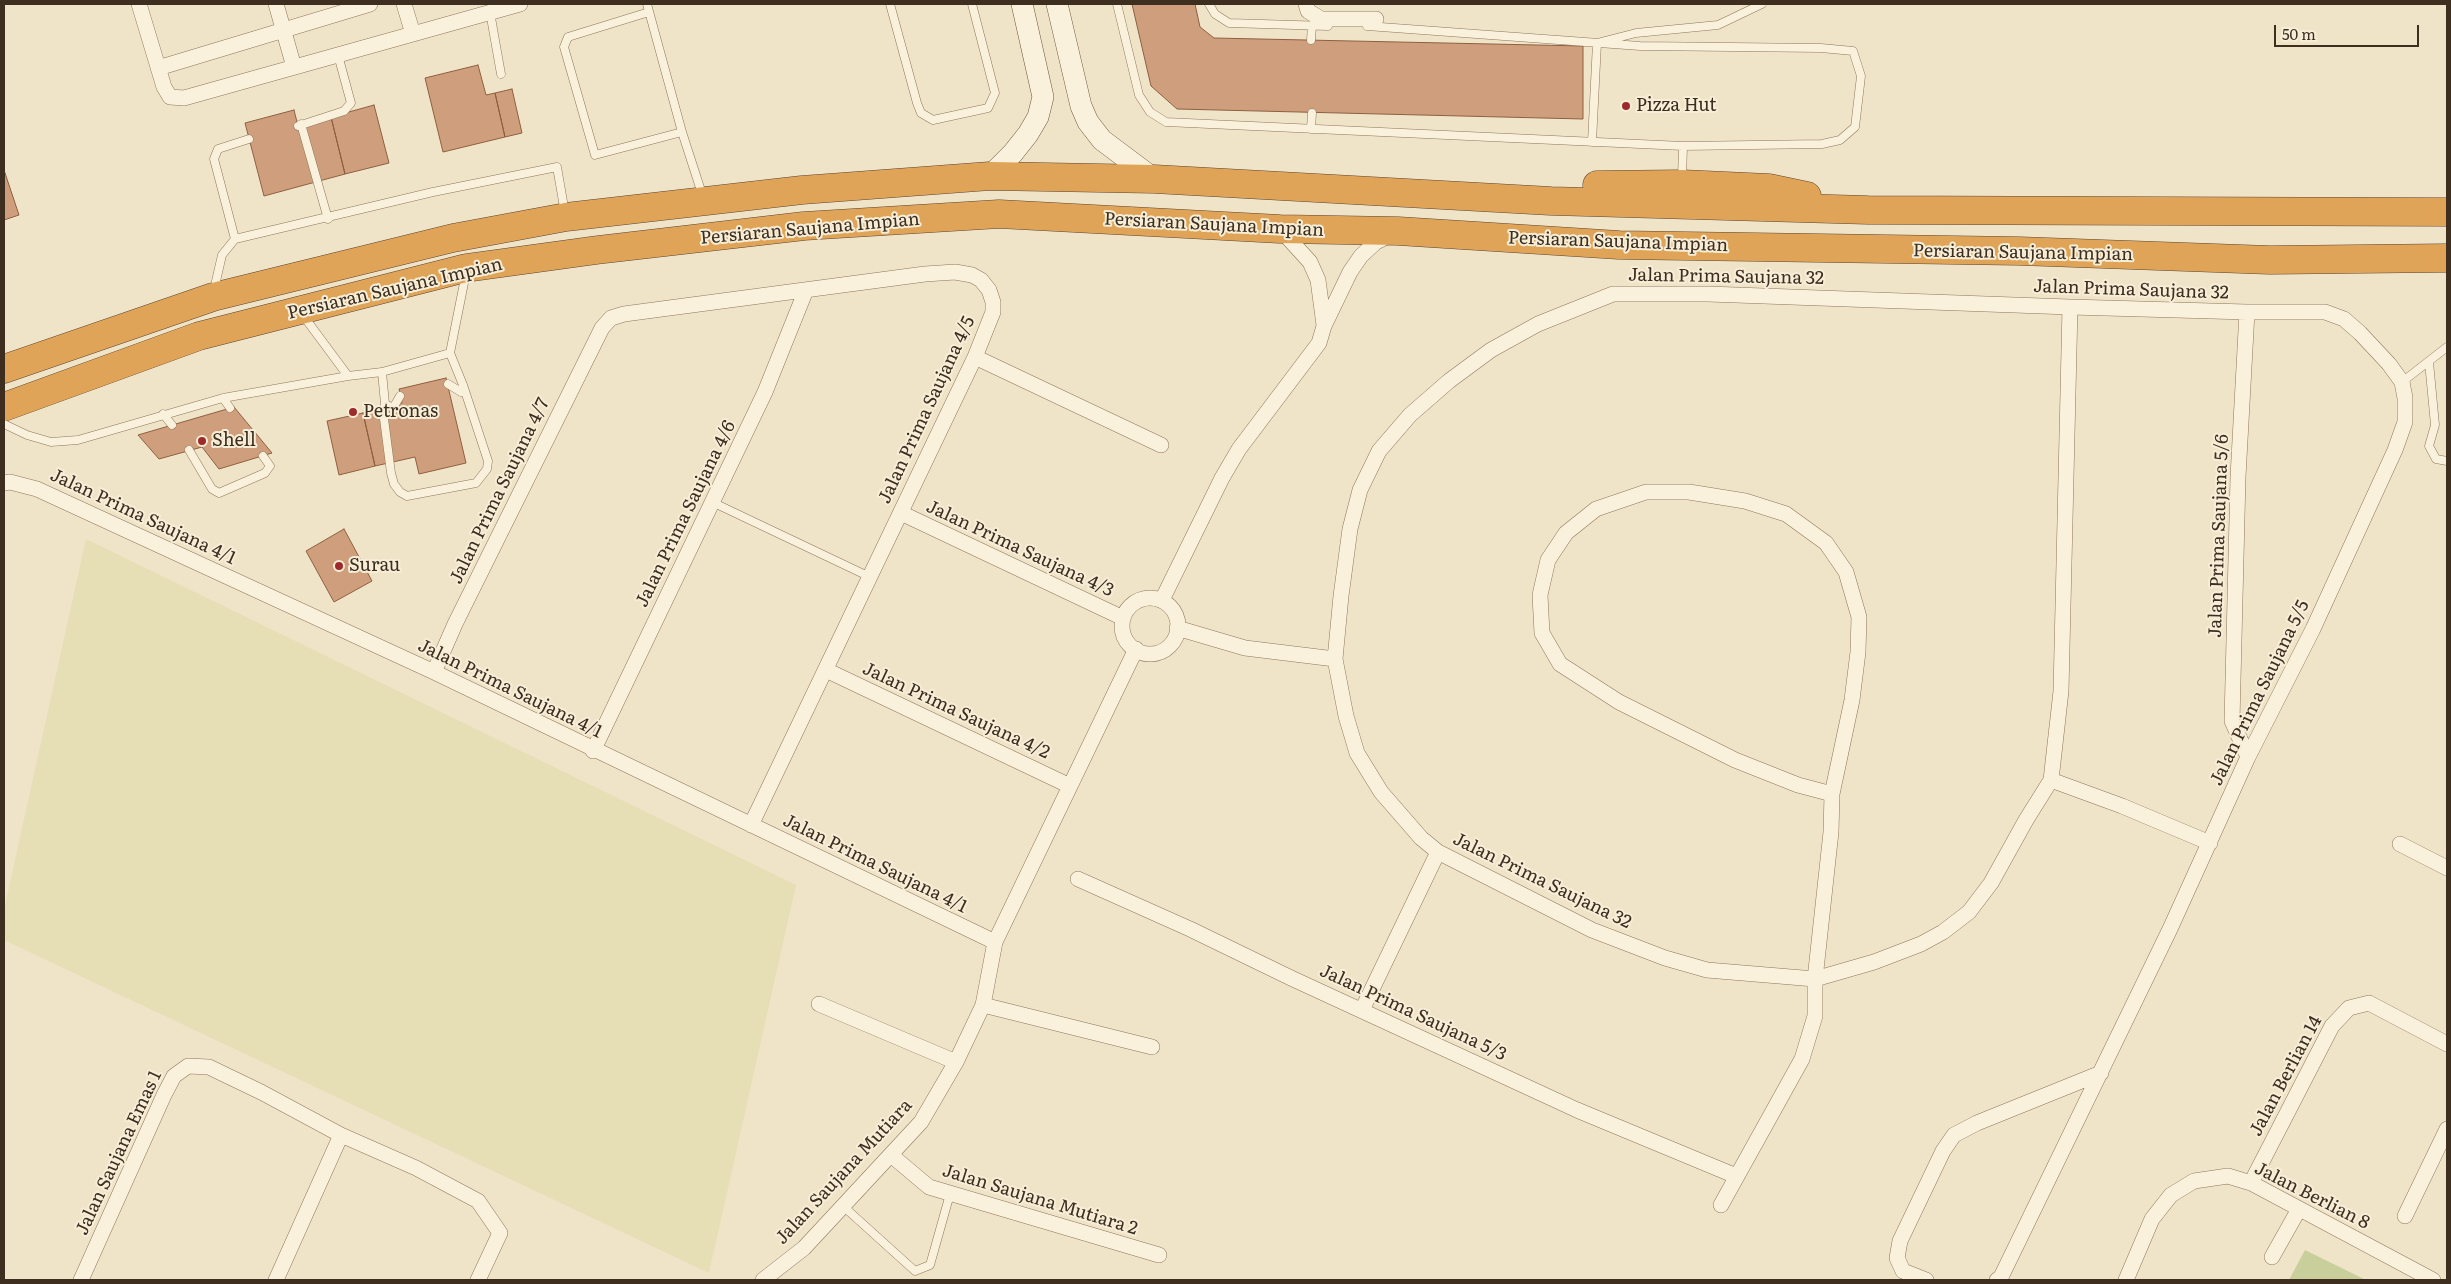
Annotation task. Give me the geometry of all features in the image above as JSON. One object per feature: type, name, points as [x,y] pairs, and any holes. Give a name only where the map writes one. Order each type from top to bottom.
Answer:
[{"type":"highway","name":"Persiaran Saujana Impian","points":[[4,369],[213,297],[366,258],[566,216],[802,190],[990,176],[1154,179],[1551,201],[1838,209],[2447,212]]},
{"type":"highway","points":[[1551,201],[1575,190],[1593,185],[1682,184],[1769,188],[1799,193],[1838,209]]},
{"type":"highway","name":"Persiaran Saujana Impian","points":[[4,407],[199,336],[466,268],[597,250],[804,226],[999,214],[1280,229],[1398,232],[1619,245],[2019,251],[2270,260],[2447,258]]},
{"type":"street","points":[[139,4],[164,87],[170,97],[184,98],[520,4]]},
{"type":"street","points":[[276,4],[294,67]]},
{"type":"street","points":[[158,68],[370,4]]},
{"type":"street","points":[[404,4],[413,34]]},
{"type":"street","points":[[990,176],[1013,153],[1028,134],[1038,117],[1043,97],[1022,4]]},
{"type":"street","points":[[1057,4],[1081,106],[1088,122],[1102,140],[1154,179]]},
{"type":"street","points":[[1306,4],[1308,11],[1321,19],[1376,19]]},
{"type":"street","points":[[1280,229],[1310,262],[1313,268],[1323,302],[1324,326]]},
{"type":"street","points":[[1162,600],[1222,478],[1239,449],[1319,343],[1324,326],[1350,272],[1361,256],[1376,242],[1398,232]]},
{"type":"street","name":"Jalan Prima Saujana 4/5","points":[[602,328],[611,318],[624,314],[946,272],[972,275],[982,280],[994,302],[993,312],[976,357],[751,825]]},
{"type":"street","name":"Jalan Prima Saujana 4/6","points":[[593,751],[765,392],[806,290]]},
{"type":"street","name":"Jalan Prima Saujana 32","points":[[1815,979],[1707,970],[1666,958],[1592,930],[1438,852],[1422,838],[1382,792],[1357,753],[1346,716],[1335,659],[1350,529],[1360,490],[1380,450],[1410,415],[1449,381],[1491,350],[1538,324],[1613,294],[1708,294],[2070,307],[2246,312],[2325,312],[2344,319],[2360,333]]},
{"type":"street","points":[[1815,979],[1874,962],[1921,944],[1943,932],[1969,912],[1991,883],[2051,780],[2061,691],[2070,307]]},
{"type":"street","name":"Jalan Prima Saujana 5/6","points":[[2246,312],[2238,477],[2232,721],[2248,757]]},
{"type":"street","name":"Jalan Prima Saujana 4/7","points":[[434,672],[602,328]]},
{"type":"street","name":"Jalan Prima Saujana 5/5","points":[[1997,1280],[2001,1277],[2101,1073],[2210,843],[2248,757],[2313,629],[2395,450],[2405,422],[2405,398],[2402,382],[2389,364],[2360,333]]},
{"type":"street","points":[[976,357],[1161,445]]},
{"type":"street","name":"Jalan Prima Saujana 4/1","points":[[4,483],[10,482],[37,489],[434,672],[593,751],[995,942]]},
{"type":"street","points":[[1721,1205],[1802,1059],[1815,1016],[1815,979],[1831,832],[1832,794],[1852,700],[1858,652],[1859,617],[1846,572],[1826,543],[1786,514],[1746,501],[1689,492],[1646,492],[1596,509],[1566,533],[1548,560],[1540,595],[1542,634],[1560,664],[1619,702],[1735,760],[1798,785],[1832,794]]},
{"type":"street","name":"Jalan Prima Saujana 4/3","points":[[901,513],[1123,618]]},
{"type":"street","points":[[1146,598],[1162,600],[1176,615],[1177,628],[1175,638],[1162,650],[1152,653],[1136,650],[1125,638],[1123,618],[1129,607],[1136,601],[1146,598]]},
{"type":"street","points":[[1177,628],[1245,648],[1335,659]]},
{"type":"street","name":"Jalan Saujana Mutiara","points":[[763,1280],[804,1248],[922,1122],[956,1062],[983,1005],[995,942],[1136,650]]},
{"type":"street","name":"Jalan Prima Saujana 4/2","points":[[826,670],[1070,786]]},
{"type":"street","points":[[2051,780],[2122,806],[2210,843]]},
{"type":"street","points":[[2400,844],[2447,868]]},
{"type":"street","points":[[1362,1010],[1438,852]]},
{"type":"street","name":"Jalan Prima Saujana 5/3","points":[[1078,879],[1190,929],[1577,1110],[1736,1176]]},
{"type":"street","points":[[819,1004],[956,1062]]},
{"type":"street","name":"Jalan Berlian 14","points":[[2251,1183],[2332,1026],[2349,1008],[2369,1004],[2447,1044]]},
{"type":"street","points":[[983,1005],[1152,1047]]},
{"type":"street","name":"Jalan Saujana Emas 1","points":[[81,1280],[174,1076],[188,1066],[209,1067],[261,1092],[341,1135]]},
{"type":"street","points":[[1926,1280],[1903,1270],[1897,1258],[1900,1241],[1943,1151],[1954,1135],[1977,1123],[2101,1073]]},
{"type":"street","points":[[2405,1216],[2447,1129]]},
{"type":"street","points":[[276,1280],[341,1135],[416,1168],[478,1201],[500,1232],[478,1280]]},
{"type":"street","name":"Jalan Saujana Mutiara 2","points":[[891,1155],[929,1187],[1159,1255]]},
{"type":"street","name":"Jalan Berlian 8","points":[[2126,1280],[2152,1219],[2171,1195],[2194,1181],[2228,1176],[2251,1183],[2433,1280]]},
{"type":"street","points":[[2272,1257],[2299,1209]]},
{"type":"lane","points":[[890,4],[920,113],[933,120],[988,108],[995,93],[972,4]]},
{"type":"lane","points":[[1118,4],[1139,95],[1150,112],[1166,122],[1683,146],[1822,144],[1840,140],[1855,127],[1861,76],[1853,51],[1597,43],[1384,27],[1229,23],[1215,14],[1209,4]]},
{"type":"lane","points":[[1597,43],[1636,33],[1718,25],[1762,4]]},
{"type":"lane","points":[[682,132],[595,155],[564,47],[568,37],[648,8],[682,132],[704,201]]},
{"type":"lane","points":[[490,12],[501,74]]},
{"type":"lane","points":[[1312,26],[1312,40]]},
{"type":"lane","points":[[1592,142],[1597,43]]},
{"type":"lane","points":[[328,218],[299,125],[344,111],[351,103],[338,55]]},
{"type":"lane","points":[[1311,129],[1312,113]]},
{"type":"lane","points":[[235,239],[214,159],[218,149],[249,139]]},
{"type":"lane","points":[[1682,184],[1683,146]]},
{"type":"lane","points":[[213,297],[222,255],[235,239],[433,192],[557,167],[566,216]]},
{"type":"lane","points":[[382,372],[385,404],[383,411],[390,473],[394,484],[400,492],[407,496],[476,482],[487,468],[488,461],[463,385],[450,353],[466,268]]},
{"type":"lane","points":[[299,310],[348,376]]},
{"type":"lane","points":[[2402,382],[2447,347]]},
{"type":"lane","points":[[4,424],[27,435],[51,442],[78,440],[223,398],[348,376],[382,372],[450,353]]},
{"type":"lane","points":[[2429,362],[2435,426],[2429,446],[2436,459],[2447,461]]},
{"type":"lane","points":[[448,384],[461,392],[463,385]]},
{"type":"lane","points":[[385,404],[393,408],[400,396]]},
{"type":"lane","points":[[223,398],[230,408]]},
{"type":"lane","points":[[163,414],[172,425]]},
{"type":"lane","points":[[189,450],[212,489],[219,493],[266,473],[270,466],[263,456]]},
{"type":"lane","points":[[712,502],[870,578]]},
{"type":"lane","points":[[843,1206],[915,1271],[930,1265],[950,1194]]},
{"type":"shaded area","points":[[86,539],[796,885],[709,1273],[4,940],[4,910]]},
{"type":"green space","points":[[2305,1250],[2366,1280],[2289,1280]]},
{"type":"building","points":[[1132,4],[1195,4],[1200,27],[1214,38],[1583,46],[1583,119],[1177,109],[1151,86]]},
{"type":"building","points":[[478,65],[486,95],[495,93],[505,137],[443,152],[425,78]]},
{"type":"building","points":[[512,89],[522,133],[505,137],[495,93]]},
{"type":"building","points":[[374,105],[389,163],[345,174],[331,117]]},
{"type":"building","points":[[294,110],[298,126],[331,117],[345,174],[264,196],[245,123]]},
{"type":"building","points":[[4,170],[19,215],[4,220]]},
{"type":"building","points":[[446,378],[466,463],[419,474],[415,457],[375,466],[363,413],[402,403],[399,389]]},
{"type":"building","name":"Shell","points":[[234,407],[272,453],[219,469],[202,447],[159,459],[138,435]]},
{"type":"building","points":[[363,413],[375,466],[339,475],[327,421]]},
{"type":"building","name":"Surau","points":[[344,529],[372,581],[334,602],[306,551]]},
{"type":"place","name":"Pizza Hut","points":[[1626,106]]},
{"type":"place","name":"Petronas","points":[[353,412]]},
{"type":"place","name":"Shell","points":[[202,441]]},
{"type":"place","name":"Surau","points":[[339,566]]}]
